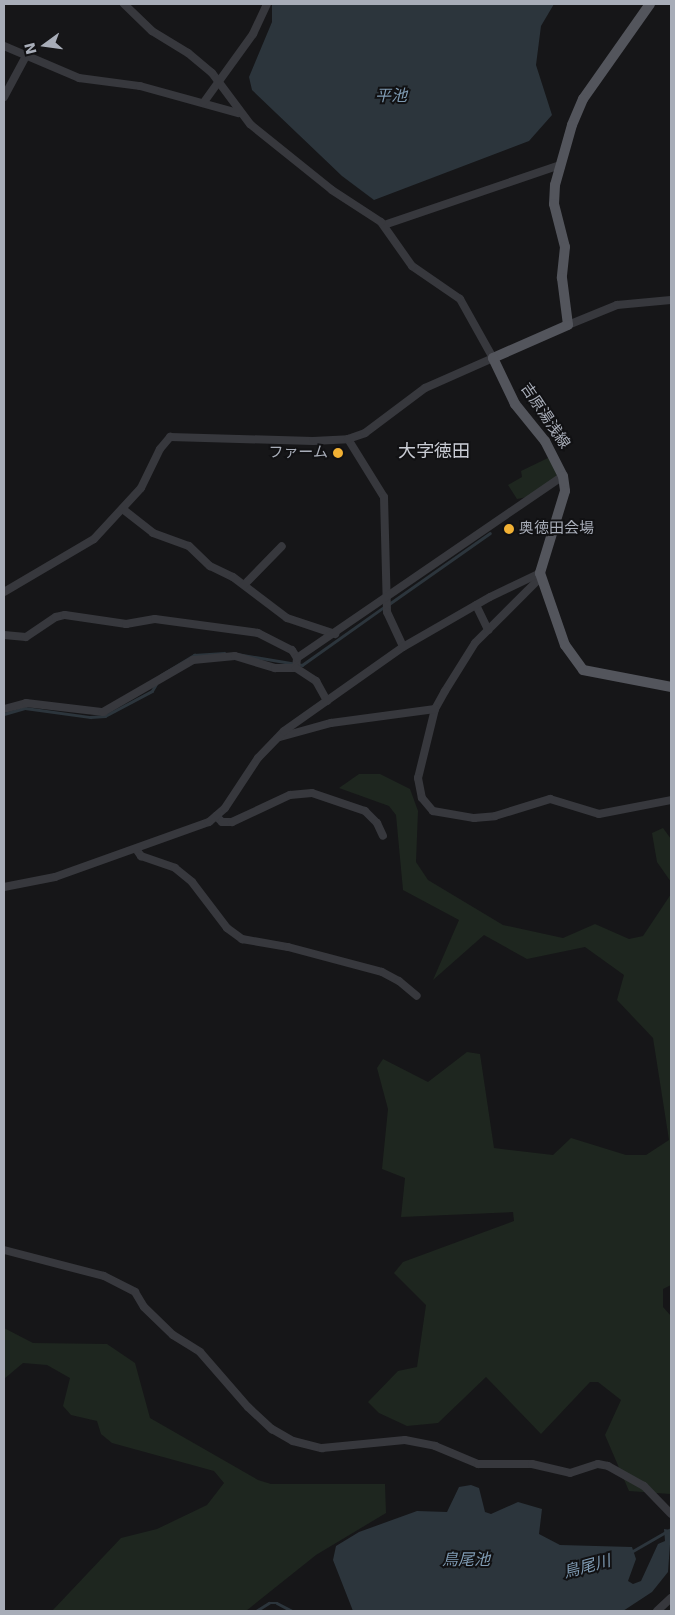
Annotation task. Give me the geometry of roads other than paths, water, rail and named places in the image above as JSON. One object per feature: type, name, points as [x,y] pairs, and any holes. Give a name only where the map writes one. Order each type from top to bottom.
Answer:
[{"type":"main road","points":[[493,358],[568,325],[562,278],[565,247],[554,196],[560,165],[583,99],[650,4]]},
{"type":"main road","name":"吉原湯浅線","points":[[493,358],[514,404],[545,441],[563,476],[565,491],[541,575]]},
{"type":"main road","points":[[541,575],[565,645],[583,670],[671,687]]},
{"type":"street","points":[[4,592],[86,544],[124,510],[142,488],[163,445],[173,436],[213,440],[348,438],[365,433],[425,388],[493,358],[460,299],[412,266],[384,225],[332,190],[239,113],[220,84],[199,61],[152,32],[124,4]]},
{"type":"street","points":[[204,102],[220,84],[253,34],[267,4]]},
{"type":"street","points":[[4,46],[79,78],[140,86],[239,113]]},
{"type":"street","points":[[4,97],[26,56]]},
{"type":"street","points":[[384,225],[560,165]]},
{"type":"street","points":[[568,325],[617,305],[671,300]]},
{"type":"street","points":[[348,438],[384,497],[386,598],[390,624],[403,647]]},
{"type":"street","points":[[297,658],[335,634],[563,476]]},
{"type":"street","points":[[124,510],[153,533],[184,543],[210,566],[244,585],[287,618],[335,634]]},
{"type":"street","points":[[244,585],[282,546]]},
{"type":"street","points":[[4,886],[55,877],[194,828],[216,816],[276,738],[403,647],[476,605],[541,575]]},
{"type":"street","points":[[541,575],[468,652],[435,709],[418,778],[422,798],[432,811],[446,816],[484,818],[550,799],[599,814],[671,800]]},
{"type":"street","points":[[476,605],[488,630]]},
{"type":"street","points":[[4,635],[26,636],[56,617],[65,615],[126,624],[155,619],[258,633],[292,650],[297,658],[296,668]]},
{"type":"street","points":[[4,709],[26,703],[103,712],[193,660],[208,657],[244,657],[275,668],[296,668],[316,682],[327,701]]},
{"type":"street","points":[[276,738],[331,723],[435,709]]},
{"type":"street","points":[[216,816],[226,823],[232,822],[290,796],[312,793],[365,810],[377,823],[383,836]]},
{"type":"street","points":[[136,849],[141,856],[175,868],[192,882],[227,928],[242,939],[288,947],[382,972],[399,981],[417,996]]},
{"type":"street","points":[[4,1250],[104,1276],[135,1292],[144,1308],[173,1335],[200,1352],[248,1407],[272,1429],[294,1441],[322,1448],[405,1440],[434,1446],[478,1464],[532,1464],[570,1473],[598,1464],[608,1466],[644,1486],[671,1514]]},
{"type":"street","points":[[657,1611],[671,1598]]},
{"type":"water","name":"平池","points":[[272,4],[554,4],[541,26],[536,65],[552,115],[529,141],[374,200],[342,176],[252,90],[249,77],[272,22]]},
{"type":"water","name":"鳥尾池","points":[[471,1485],[479,1488],[485,1512],[491,1514],[518,1502],[542,1509],[539,1534],[560,1545],[632,1547],[636,1559],[628,1581],[633,1584],[641,1581],[658,1544],[665,1541],[664,1529],[671,1530],[668,1572],[652,1592],[623,1611],[353,1611],[333,1560],[336,1546],[359,1532],[417,1511],[447,1512],[459,1487]]},
{"type":"waterway","points":[[389,604],[490,533]]},
{"type":"waterway","points":[[237,654],[302,665],[384,607]]},
{"type":"waterway","points":[[161,675],[194,655],[224,653]]},
{"type":"waterway","points":[[4,714],[25,708],[90,717],[105,716],[152,691],[156,684]]},
{"type":"waterway","name":"鳥尾川","points":[[631,1552],[671,1529]]},
{"type":"waterway","name":"鳥尾川","points":[[256,1611],[269,1603],[277,1603],[292,1611]]},
{"type":"place","name":"ファーム","points":[[338,453]]},
{"type":"place","name":"奥徳田会場","points":[[509,529]]},
{"type":"district","name":"大字徳田","points":[[434,451]]}]
